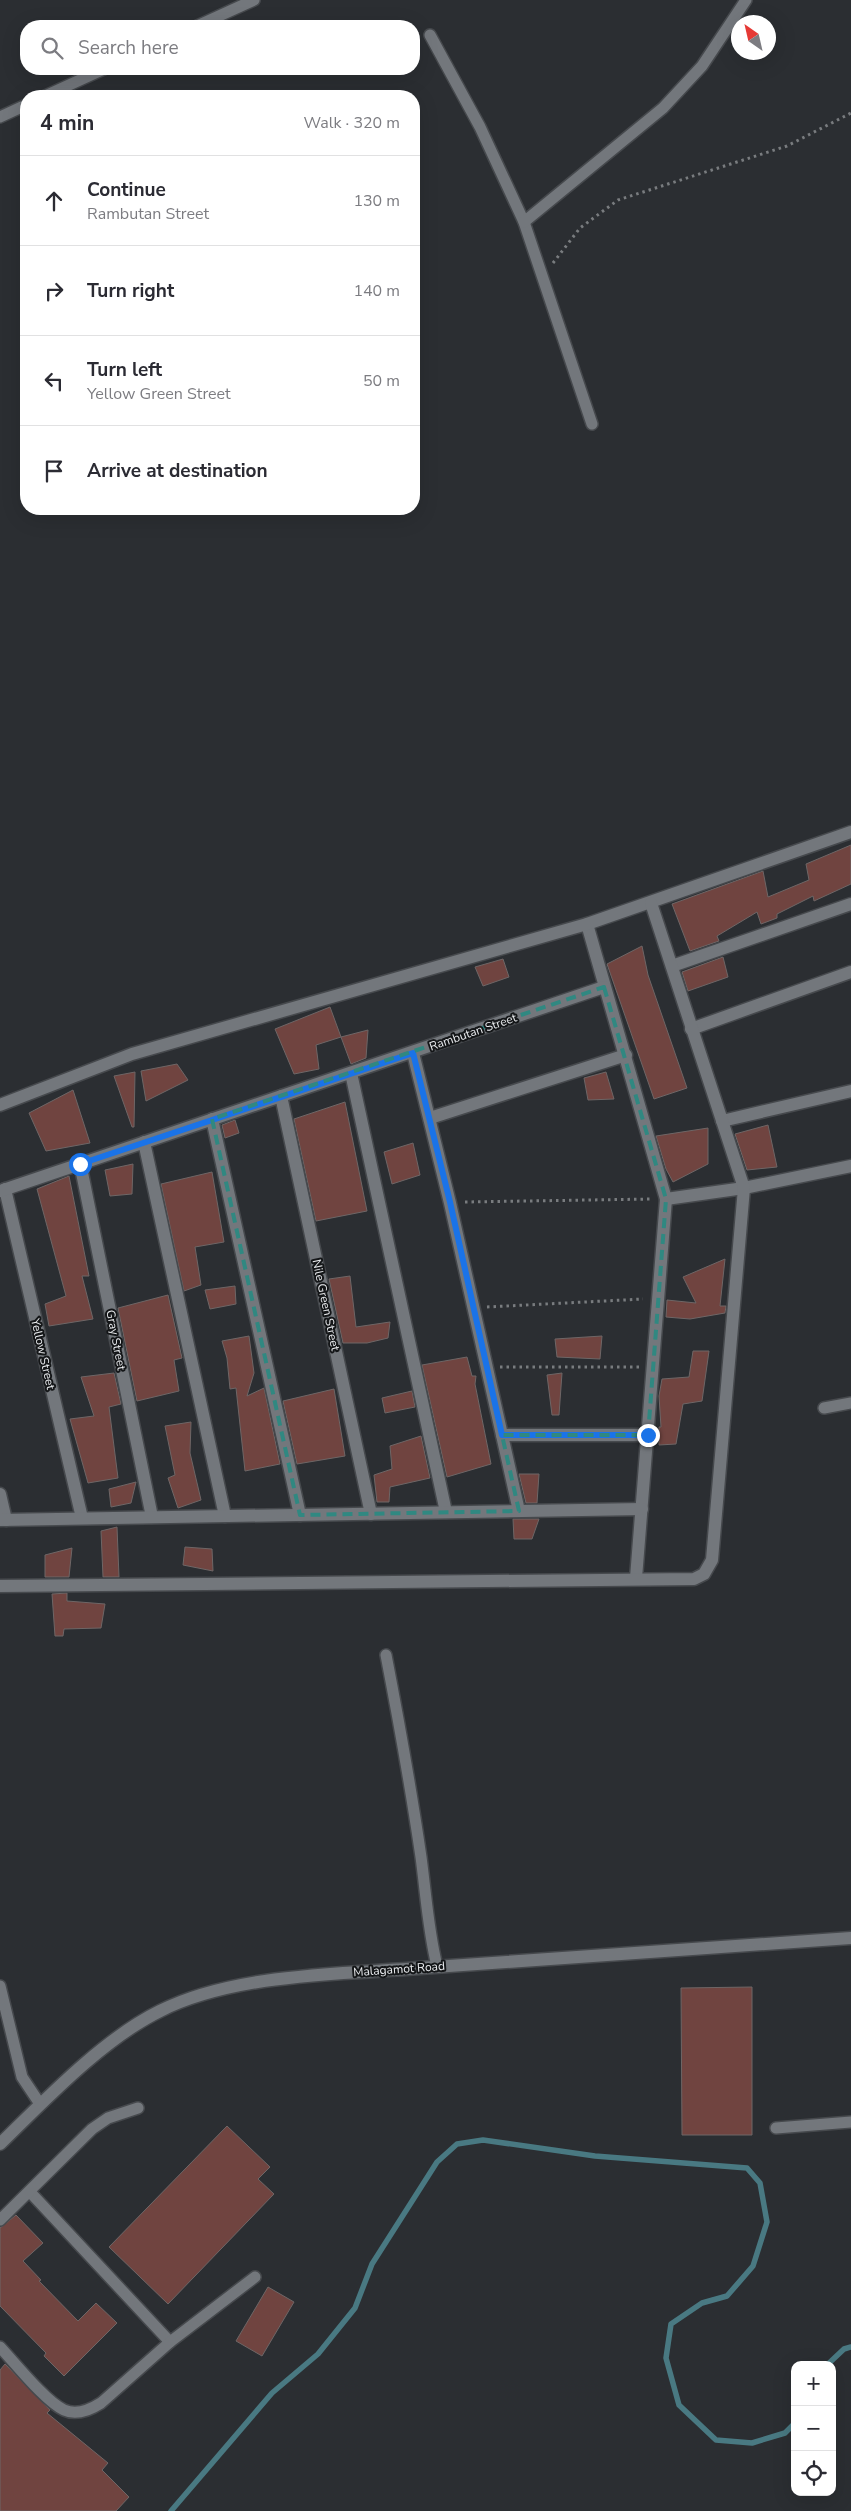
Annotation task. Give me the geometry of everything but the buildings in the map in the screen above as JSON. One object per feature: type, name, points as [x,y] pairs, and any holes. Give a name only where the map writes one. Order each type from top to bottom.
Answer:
[{"type":"street","points":[[0,1105],[132,1054],[587,924],[851,832]]},
{"type":"street","points":[[0,1586],[636,1578],[694,1579],[704,1574],[710,1567],[744,1188],[651,903]]},
{"type":"street","points":[[672,966],[851,904]]},
{"type":"street","points":[[587,924],[666,1199],[636,1578]]},
{"type":"street","points":[[691,1029],[851,972]]},
{"type":"street","name":"Rambutan Street","points":[[3,1190],[604,987]]},
{"type":"street","points":[[413,1053],[450,1202],[519,1511]]},
{"type":"street","points":[[430,1118],[626,1055]]},
{"type":"street","points":[[351,1073],[446,1512]]},
{"type":"street","points":[[722,1121],[851,1091]]},
{"type":"street","name":"Nile Green Street","points":[[281,1096],[371,1514]]},
{"type":"street","points":[[212,1119],[300,1515]]},
{"type":"street","points":[[144,1142],[225,1516]]},
{"type":"street","name":"Gray Street","points":[[80,1164],[152,1517]]},
{"type":"street","points":[[666,1199],[744,1188],[851,1166]]},
{"type":"street","name":"Yellow Street","points":[[3,1190],[82,1518]]},
{"type":"street","points":[[502,1435],[648,1435]]},
{"type":"street","points":[[0,1494],[3,1520],[642,1509]]},
{"type":"street","name":"Malagamot Road","points":[[0,2144],[40,2104],[133,2027],[161,2010],[195,1998],[247,1984],[437,1966],[682,1951],[851,1938]]},
{"type":"lane","points":[[210,20],[254,0]]},
{"type":"lane","points":[[524,222],[663,108],[702,66],[746,0]]},
{"type":"lane","points":[[430,35],[480,127],[524,222],[544,276],[592,424]]},
{"type":"lane","points":[[58,90],[91,75]]},
{"type":"lane","points":[[0,116],[20,108]]},
{"type":"lane","points":[[824,1408],[851,1404]]},
{"type":"lane","points":[[386,1655],[404,1746],[423,1873],[429,1936],[437,1966]]},
{"type":"lane","points":[[0,1986],[22,2077],[40,2104]]},
{"type":"lane","points":[[0,2220],[92,2129],[108,2118],[138,2108]]},
{"type":"lane","points":[[776,2128],[851,2122]]},
{"type":"lane","points":[[30,2192],[170,2342]]},
{"type":"lane","points":[[0,2348],[52,2401],[64,2410],[75,2413],[90,2410],[101,2403],[170,2342],[255,2277]]},
{"type":"path","points":[[544,276],[564,246],[580,228],[618,200],[786,146],[851,113]]},
{"type":"path","points":[[450,1202],[666,1199]]},
{"type":"path","points":[[474,1308],[659,1299]]},
{"type":"path","points":[[487,1367],[653,1367]]},
{"type":"highlighted area","points":[[604,987],[666,1199],[648,1435],[502,1435],[519,1511],[300,1515],[212,1119]]},
{"type":"waterway","points":[[171,2511],[272,2393],[318,2354],[355,2308],[372,2264],[437,2162],[457,2144],[483,2140],[595,2156],[747,2168],[760,2183],[767,2222],[753,2266],[727,2296],[702,2303],[671,2324],[666,2358],[679,2405],[716,2440],[752,2443],[785,2433],[791,2427]]},
{"type":"waterway","points":[[831,2361],[844,2349],[851,2347]]},
{"type":"route","points":[[80,1164],[413,1053],[450,1202],[502,1435],[648,1435]]}]
